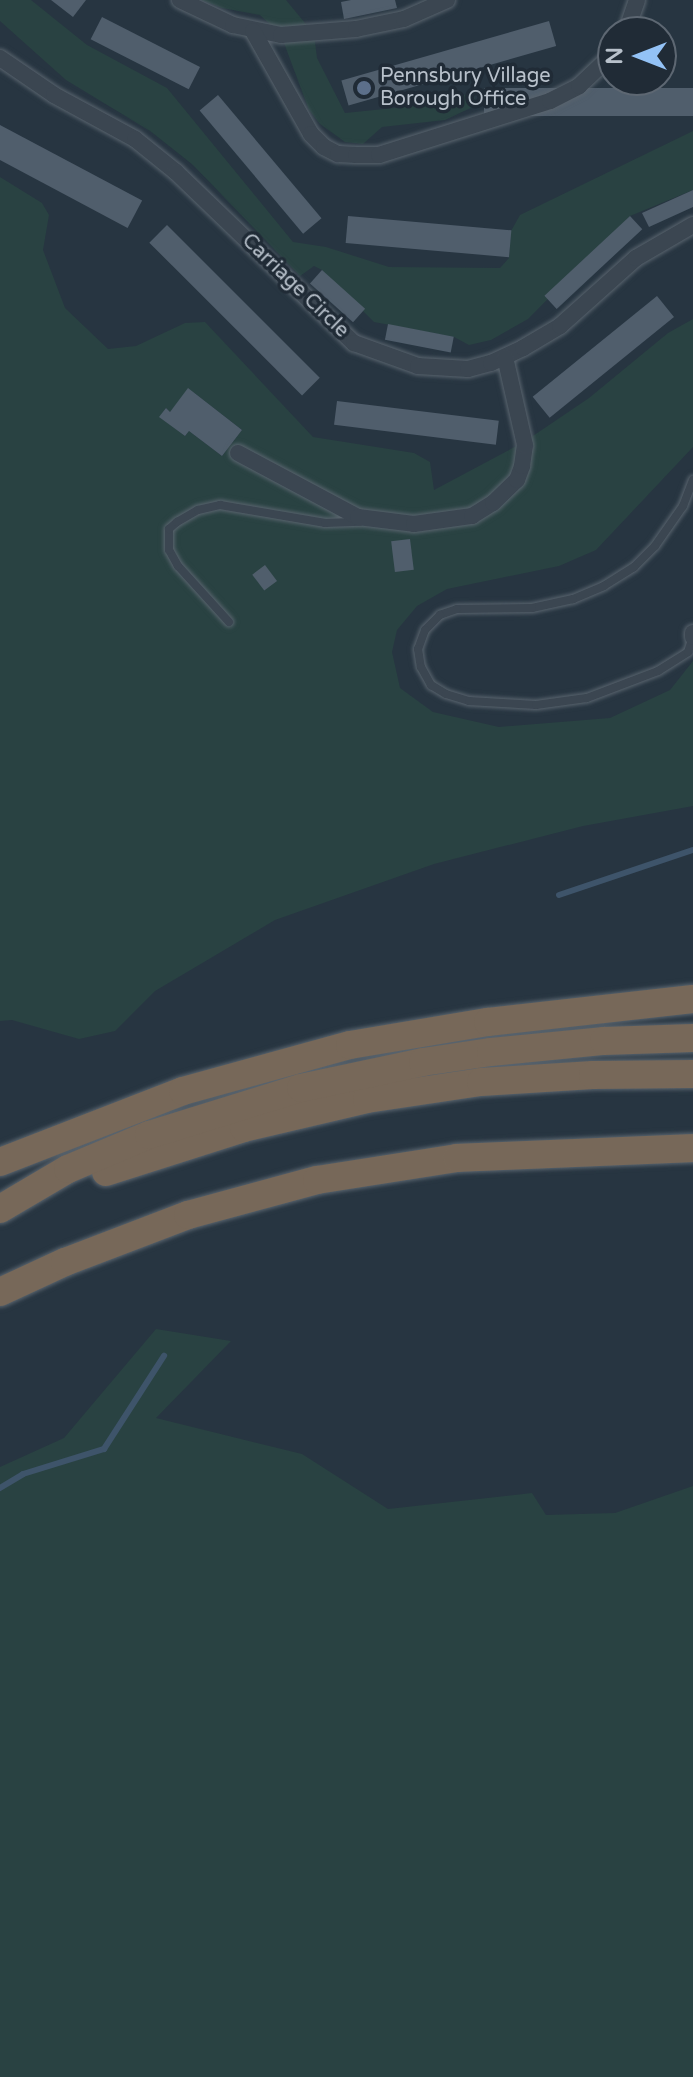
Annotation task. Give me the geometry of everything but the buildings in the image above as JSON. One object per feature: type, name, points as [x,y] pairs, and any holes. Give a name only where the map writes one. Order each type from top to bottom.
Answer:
[{"type":"highway","points":[[0,1162],[183,1091],[350,1045],[488,1022],[693,999]]},
{"type":"highway","points":[[0,1209],[68,1169],[149,1135],[301,1088],[423,1062],[491,1052],[604,1041],[693,1038]]},
{"type":"highway","points":[[0,1216],[149,1156],[313,1110],[481,1082],[593,1075],[693,1074]]},
{"type":"highway","points":[[623,1148],[693,1157]]},
{"type":"highway","points":[[0,1292],[65,1262],[188,1215],[317,1180],[457,1158],[623,1148],[693,1148]]},
{"type":"street","points":[[180,0],[253,31],[281,35],[356,29],[404,19],[447,0]]},
{"type":"street","points":[[253,31],[311,134],[324,147],[347,155],[379,155],[550,101],[579,86],[597,69]]},
{"type":"street","name":"Carriage Circle","points":[[0,58],[54,95],[135,139],[176,172],[354,343],[396,360],[435,369],[468,369],[505,357],[560,326],[636,258],[693,225]]},
{"type":"street","points":[[238,453],[358,517],[414,524],[472,516],[493,503],[517,480],[525,445],[505,357]]},
{"type":"lane","points":[[693,480],[683,506],[655,546],[634,567],[604,586],[573,599],[532,608],[457,609],[440,615],[425,630],[418,649],[421,667],[431,685],[446,694],[469,701],[536,705],[587,698],[645,677],[688,652],[693,636]]},
{"type":"lane","points":[[229,622],[178,566],[169,550],[169,529],[177,522],[198,510],[220,505],[325,523],[389,521]]},
{"type":"green space","points":[[0,0],[31,0],[87,45],[167,88],[293,242],[326,247],[389,267],[500,268],[509,258],[511,231],[520,215],[693,131],[693,190],[630,216],[528,319],[491,340],[469,345],[454,337],[374,322],[322,270],[314,266],[300,276],[193,165],[150,131],[66,80],[0,21]]},
{"type":"green space","points":[[201,0],[286,0],[314,34],[317,58],[345,113],[414,106],[473,93],[477,105],[445,120],[382,127],[363,144],[345,142],[320,124],[309,110],[281,35],[260,15],[222,8]]},
{"type":"green space","points":[[0,177],[42,203],[49,215],[43,250],[65,308],[108,349],[136,346],[185,323],[205,322],[313,437],[414,453],[430,462],[434,490],[524,442],[589,398],[668,333],[693,319],[693,447],[596,550],[559,566],[447,589],[417,606],[397,630],[392,652],[400,688],[433,712],[499,727],[610,718],[670,690],[693,661],[693,806],[583,826],[434,864],[275,920],[155,991],[115,1031],[79,1039],[12,1020],[0,1021]],"holes":[[[189,389],[242,430],[222,456],[189,431],[185,436],[160,417],[166,408],[170,412]]]},
{"type":"green space","points":[[156,1329],[231,1341],[156,1418],[302,1454],[388,1509],[532,1493],[546,1515],[615,1513],[693,1486],[693,2077],[0,2077],[0,1467],[64,1438]]},
{"type":"waterway","points":[[559,895],[693,850]]},
{"type":"waterway","points":[[0,1488],[23,1474],[104,1449],[164,1356]]},
{"type":"place","name":"Pennsbury Village Borough Office","points":[[364,88]]}]
